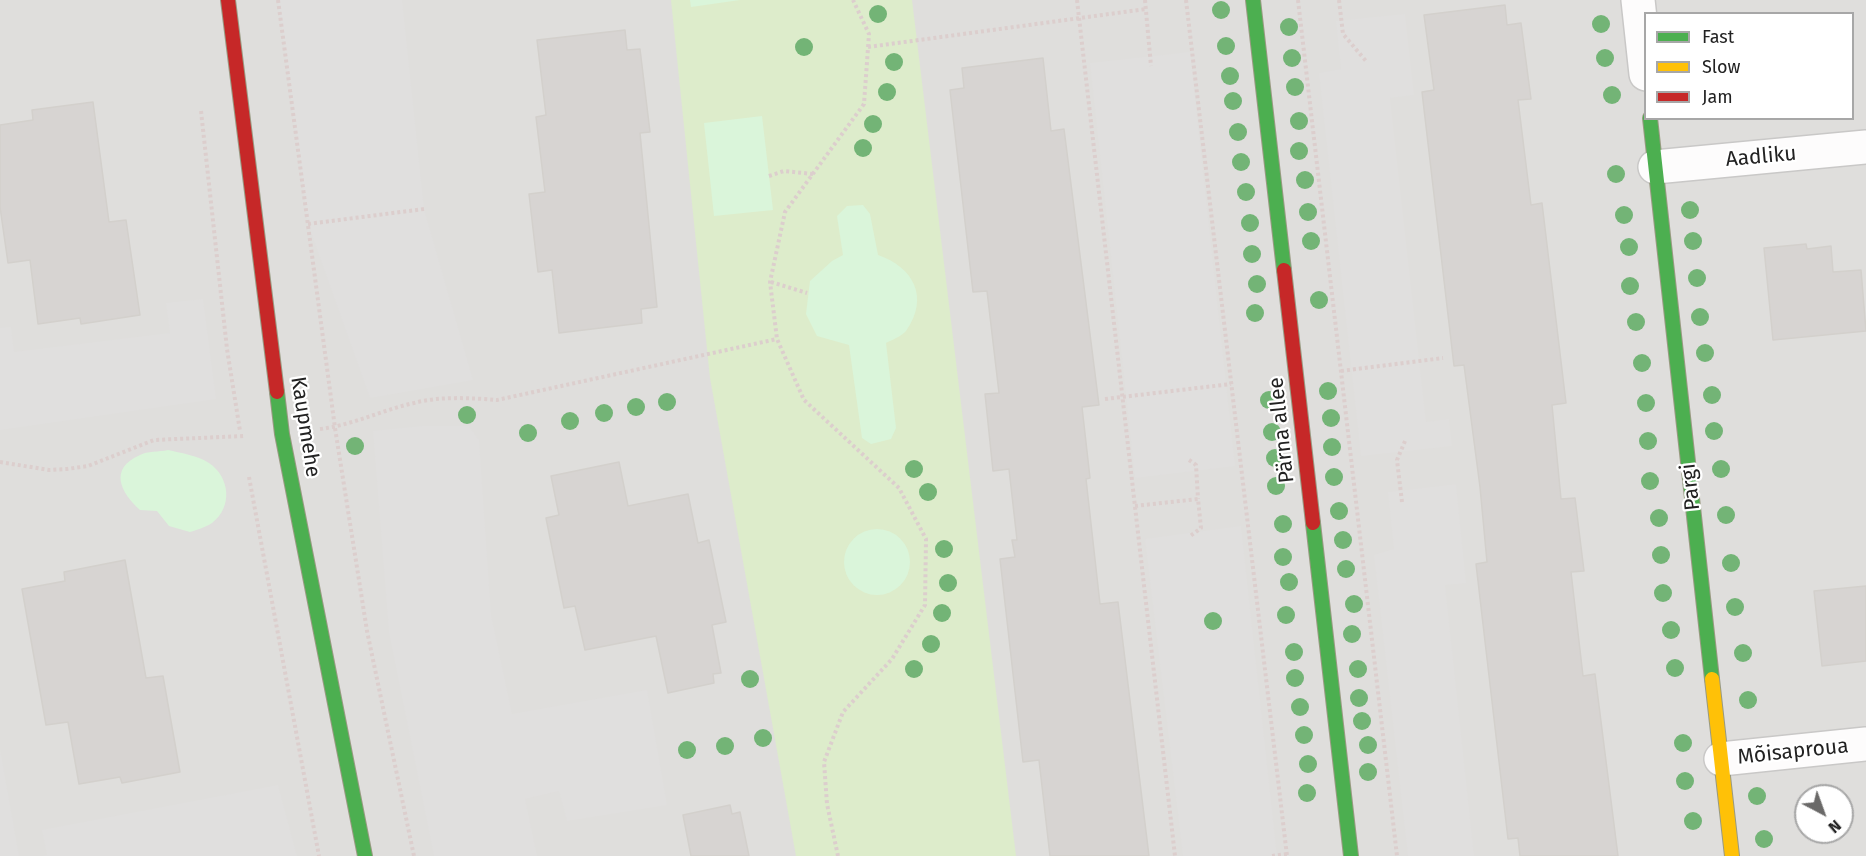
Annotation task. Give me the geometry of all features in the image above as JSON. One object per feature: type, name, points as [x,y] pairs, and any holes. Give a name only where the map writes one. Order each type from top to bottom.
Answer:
[{"type":"street","name":"Kaupmehe","points":[[228,0],[282,434],[365,856]]},
{"type":"street","name":"Pärna allee","points":[[1253,0],[1351,856]]},
{"type":"street","points":[[1638,0],[1644,56]]},
{"type":"street","name":"Pargi","points":[[1650,120],[1732,856]]},
{"type":"street","name":"Aadliku","points":[[1655,167],[1866,147]]},
{"type":"street","name":"Mõisaproua","points":[[1721,759],[1866,744]]},
{"type":"path","points":[[278,0],[334,428],[367,631],[414,856]]},
{"type":"path","points":[[838,856],[826,804],[824,762],[843,712],[892,659],[925,605],[926,539],[899,488],[804,399],[777,339],[770,282],[786,212],[864,104],[869,34],[853,0]]},
{"type":"path","points":[[1077,0],[1175,856]]},
{"type":"path","points":[[1145,0],[1151,66]]},
{"type":"path","points":[[1186,0],[1287,855],[1272,856]]},
{"type":"path","points":[[1298,0],[1397,856]]},
{"type":"path","points":[[1339,0],[1343,34],[1366,61]]},
{"type":"path","points":[[868,47],[1146,9]]},
{"type":"path","points":[[769,176],[784,171],[813,174]]},
{"type":"path","points":[[308,224],[424,209]]},
{"type":"path","points":[[770,282],[807,293]]},
{"type":"path","points":[[0,462],[49,470],[67,469],[88,466],[154,440],[282,434],[334,428],[416,402],[479,398],[497,400],[777,339]]},
{"type":"path","points":[[1341,371],[1443,358]]},
{"type":"path","points":[[1105,399],[1231,384]]},
{"type":"path","points":[[1402,502],[1396,460],[1405,441]]},
{"type":"path","points":[[1189,537],[1201,528],[1197,465],[1190,460]]},
{"type":"path","points":[[1135,506],[1198,499]]},
{"type":"path","points":[[312,822],[319,856]]},
{"type":"shaded area","points":[[0,0],[1866,0],[1866,856],[0,856]]},
{"type":"shaded area","points":[[278,0],[402,0],[424,209],[473,380],[370,398],[308,224]]},
{"type":"shaded area","points":[[1405,14],[1414,95],[1390,98],[1426,422],[1449,419],[1452,446],[1361,456],[1319,73],[1341,69],[1336,21]]},
{"type":"shaded area","points":[[1190,52],[1235,466],[1135,478],[1090,63]]},
{"type":"shaded area","points":[[203,299],[216,399],[0,430],[0,328],[11,327],[14,352],[170,333],[166,303]]},
{"type":"shaded area","points":[[423,426],[469,426],[479,440],[491,615],[512,714],[647,690],[667,805],[567,821],[559,791],[525,799],[537,856],[434,856],[389,632],[373,431]]},
{"type":"shaded area","points":[[1456,484],[1466,583],[1445,585],[1474,856],[1408,856],[1374,555],[1394,549],[1388,492]]},
{"type":"shaded area","points":[[1241,526],[1277,856],[1183,856],[1145,539]]},
{"type":"shaded area","points":[[0,749],[19,856],[0,856]]},
{"type":"shaded area","points":[[278,785],[297,856],[42,856],[47,855],[42,830]]},
{"type":"green space","points":[[671,0],[912,0],[1016,856],[796,856],[710,378]]},
{"type":"green space","points":[[690,0],[740,0],[691,7]]},
{"type":"green space","points":[[762,116],[773,210],[714,216],[704,123]]},
{"type":"green space","points":[[863,205],[870,214],[878,255],[901,267],[909,275],[917,295],[917,306],[906,331],[886,343],[896,428],[891,439],[871,444],[862,438],[849,345],[817,336],[806,314],[810,281],[832,261],[843,255],[837,216],[847,206]]},
{"type":"green space","points":[[168,450],[204,460],[221,476],[225,484],[226,501],[219,516],[212,523],[190,532],[169,526],[157,511],[140,510],[127,496],[121,481],[124,467],[140,455]]},
{"type":"green space","points":[[877,529],[890,532],[900,539],[907,549],[910,562],[907,575],[900,585],[890,592],[877,595],[864,592],[854,585],[847,575],[844,562],[847,549],[854,539],[864,532]]},
{"type":"building","points":[[1505,5],[1507,25],[1521,23],[1531,99],[1518,100],[1531,205],[1542,203],[1566,403],[1552,405],[1561,499],[1575,498],[1584,571],[1571,572],[1583,676],[1595,674],[1618,856],[1520,856],[1518,838],[1508,839],[1476,564],[1487,562],[1480,487],[1464,365],[1454,366],[1422,92],[1434,90],[1424,15]]},
{"type":"building","points":[[625,30],[627,50],[640,49],[650,132],[640,133],[657,307],[641,309],[642,323],[559,333],[552,270],[538,272],[529,194],[545,192],[536,117],[546,115],[537,40]]},
{"type":"building","points":[[1043,58],[1051,131],[1064,129],[1099,405],[1082,407],[1090,478],[1086,479],[1100,604],[1118,602],[1149,856],[1050,856],[1039,760],[1023,762],[1000,559],[1015,557],[1012,540],[1017,540],[1009,469],[993,471],[985,394],[999,393],[987,291],[973,292],[950,90],[964,88],[962,68]]},
{"type":"building","points":[[93,102],[109,222],[126,220],[140,315],[81,324],[80,318],[38,324],[30,260],[8,263],[0,207],[0,125],[33,120],[32,110]]},
{"type":"building","points":[[1806,244],[1807,249],[1831,246],[1833,272],[1861,270],[1866,331],[1773,340],[1764,248]]},
{"type":"building","points":[[619,462],[628,506],[688,494],[698,543],[709,540],[726,622],[712,625],[721,673],[713,674],[714,683],[668,693],[656,636],[585,650],[575,606],[564,608],[546,518],[559,515],[551,476]]},
{"type":"building","points":[[125,560],[146,678],[163,676],[180,772],[122,783],[120,777],[79,784],[68,722],[46,725],[22,589],[65,581],[64,572]]},
{"type":"building","points":[[1866,586],[1866,661],[1822,666],[1814,591]]},
{"type":"building","points":[[730,805],[732,814],[740,812],[749,856],[691,856],[683,815]]},
{"type":"traffic: fast","points":[[1253,0],[1284,270]]},
{"type":"traffic: fast","points":[[1650,120],[1712,679]]},
{"type":"traffic: fast","points":[[277,392],[282,434],[365,856]]},
{"type":"traffic: fast","points":[[1313,523],[1351,856]]},
{"type":"traffic: slow","points":[[1712,679],[1732,856]]},
{"type":"traffic: jam","points":[[228,0],[277,392]]},
{"type":"traffic: jam","points":[[1284,270],[1313,523]]}]
